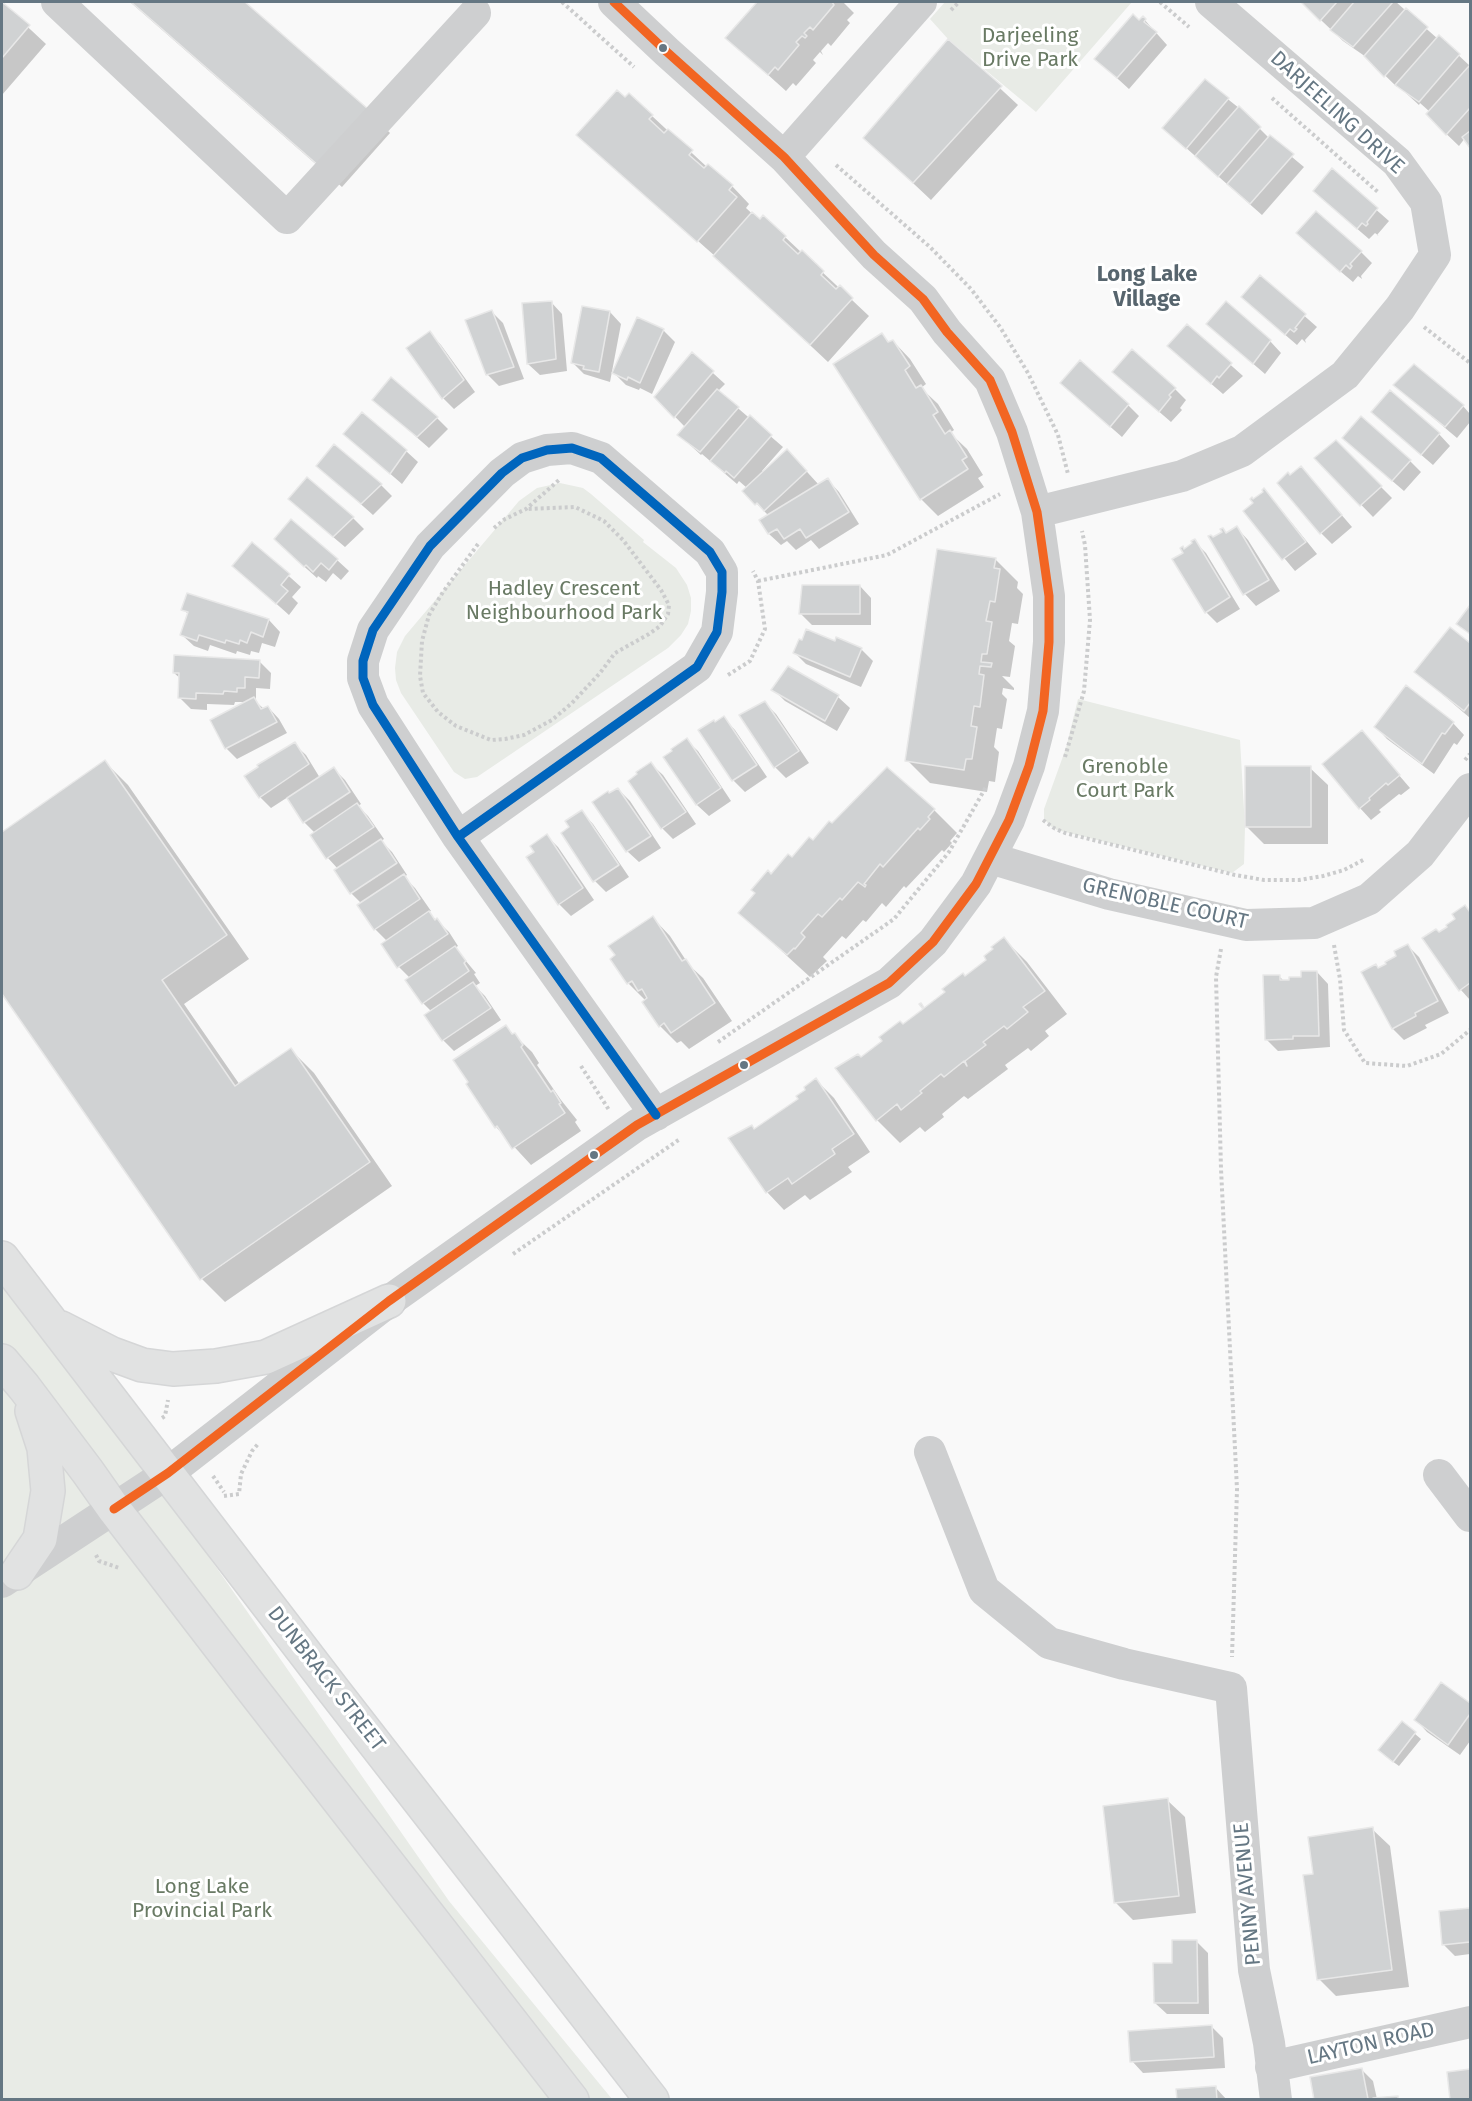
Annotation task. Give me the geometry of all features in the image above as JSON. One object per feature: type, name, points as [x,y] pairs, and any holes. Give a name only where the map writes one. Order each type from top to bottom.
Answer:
[{"type":"main road","name":"DUNBRACK STREET","points":[[2,1258],[652,2100]]},
{"type":"main road","points":[[51,1323],[112,1354],[142,1365],[173,1369],[216,1366],[266,1357],[389,1301]]},
{"type":"main road","points":[[2,1361],[572,2100]]},
{"type":"main road","points":[[9,1577],[40,1539],[48,1491],[44,1448],[24,1387]]},
{"type":"street","points":[[57,2],[287,218],[475,5]]},
{"type":"street","points":[[9,1577],[168,1473],[389,1301],[638,1125],[890,983],[933,942],[976,884],[1009,820],[1029,766],[1042,711],[1049,642],[1049,596],[1037,512],[1012,432],[990,380],[947,332],[923,299],[874,255],[790,151],[666,52],[614,2]]},
{"type":"street","points":[[790,151],[921,2]]},
{"type":"street","name":"DARJEELING DRIVE","points":[[1037,512],[1182,476],[1242,451],[1345,375],[1400,308],[1435,255],[1426,202],[1397,162],[1211,2]]},
{"type":"street","points":[[458,837],[697,667],[717,632],[722,572],[710,552],[601,458],[572,448],[547,450],[522,458],[502,473],[430,546],[373,630],[363,660],[363,678],[373,705],[458,837],[656,1115]]},
{"type":"street","name":"GRENOBLE COURT","points":[[990,858],[1109,894],[1246,925],[1314,923],[1369,899],[1420,854],[1467,776]]},
{"type":"street","points":[[930,1452],[984,1590],[1049,1643],[1124,1664],[1231,1688]]},
{"type":"street","points":[[1439,1476],[1470,1516]]},
{"type":"street","name":"PENNY AVENUE","points":[[1231,1688],[1254,1971],[1269,2043],[1276,2100]]},
{"type":"street","name":"LAYTON ROAD","points":[[1271,2067],[1470,2022]]},
{"type":"path","points":[[1160,2],[1197,33]]},
{"type":"path","points":[[1269,96],[1381,194]]},
{"type":"path","points":[[1400,308],[1470,363]]},
{"type":"path","points":[[1067,474],[1078,471]]},
{"type":"path","points":[[758,580],[887,555],[1004,492]]},
{"type":"path","points":[[484,536],[429,615],[422,641],[420,676],[423,693],[438,712],[456,726],[491,740],[524,735],[552,720],[572,703],[615,653],[660,626],[668,614],[669,605],[661,590],[623,540],[604,521],[590,513],[575,507],[563,506],[526,509],[505,519],[491,531]]},
{"type":"path","points":[[727,676],[750,660],[765,629],[758,580],[750,563]]},
{"type":"path","points":[[1467,776],[1470,754]]},
{"type":"path","points":[[716,1043],[894,919],[949,852],[988,784]]},
{"type":"path","points":[[1043,820],[1065,833],[1264,880],[1299,880],[1323,876],[1344,870],[1370,857]]},
{"type":"path","points":[[1333,940],[1340,979],[1344,1030],[1365,1063],[1407,1066],[1441,1054],[1470,1030]]},
{"type":"path","points":[[1222,944],[1216,977],[1221,1169],[1237,1489],[1231,1688]]},
{"type":"path","points":[[574,1056],[614,1117]]},
{"type":"path","points":[[506,1259],[673,1143]]},
{"type":"green space","name":"Darjeeling Drive Park","points":[[945,2],[1132,2],[1036,112],[948,39],[930,19]]},
{"type":"green space","name":"Hadley Crescent Neighbourhood Park","points":[[560,483],[583,488],[644,540],[643,542],[676,568],[687,585],[691,598],[688,624],[668,648],[477,777],[465,779],[454,772],[401,693],[396,680],[397,652],[405,636],[519,501],[537,488]]},
{"type":"green space","name":"Grenoble Court Park","points":[[1078,699],[1240,740],[1245,827],[1244,864],[1232,873],[1057,830],[1049,825],[1044,818],[1044,809],[1066,748]]},
{"type":"green space","name":"Long Lake Provincial Park","points":[[2,1281],[161,1488],[449,1901],[612,2099],[2,2099]]},
{"type":"building","points":[[2,2],[30,25],[2,58]]},
{"type":"building","points":[[131,2],[245,2],[368,109],[319,166]]},
{"type":"building","points":[[757,2],[832,2],[834,5],[813,30],[810,27],[804,33],[807,36],[805,38],[802,36],[796,42],[799,45],[778,70],[775,67],[768,75],[725,38]]},
{"type":"building","points":[[1301,2],[1337,2],[1320,21]]},
{"type":"building","points":[[1354,2],[1393,2],[1353,47],[1330,30]]},
{"type":"building","points":[[1406,8],[1428,27],[1384,77],[1364,56]]},
{"type":"building","points":[[1133,14],[1139,20],[1143,16],[1146,19],[1144,22],[1157,32],[1117,78],[1094,59]]},
{"type":"building","points":[[1439,35],[1460,54],[1419,102],[1395,85]]},
{"type":"building","points":[[948,39],[1002,86],[913,183],[863,138]]},
{"type":"building","points":[[1469,66],[1470,108],[1446,135],[1426,114]]},
{"type":"building","points":[[1205,79],[1229,98],[1186,149],[1162,128]]},
{"type":"building","points":[[617,90],[625,97],[629,93],[653,115],[649,119],[664,133],[668,129],[693,150],[689,155],[704,168],[708,164],[733,185],[729,190],[737,197],[697,242],[576,135]]},
{"type":"building","points":[[1239,106],[1261,127],[1218,177],[1195,156]]},
{"type":"building","points":[[1470,131],[1470,148],[1462,137]]},
{"type":"building","points":[[1270,135],[1294,154],[1250,204],[1227,184]]},
{"type":"building","points":[[1332,168],[1378,208],[1366,226],[1362,223],[1357,229],[1313,191]]},
{"type":"building","points":[[1316,211],[1362,251],[1350,264],[1352,266],[1350,269],[1346,265],[1340,272],[1296,233]]},
{"type":"building","points":[[752,212],[760,219],[763,215],[786,236],[783,240],[798,254],[802,250],[824,271],[821,275],[836,289],[840,285],[853,298],[810,345],[713,256]]},
{"type":"building","points":[[1260,275],[1306,314],[1294,332],[1290,329],[1285,335],[1241,297]]},
{"type":"building","points":[[552,301],[556,359],[527,364],[522,303]]},
{"type":"building","points":[[1226,301],[1271,340],[1253,364],[1206,324]]},
{"type":"building","points":[[582,306],[610,311],[599,372],[583,369],[584,366],[571,363]]},
{"type":"building","points":[[492,310],[514,367],[486,375],[465,320]]},
{"type":"building","points":[[637,317],[664,329],[640,383],[612,373]]},
{"type":"building","points":[[1187,324],[1232,363],[1211,384],[1167,346]]},
{"type":"building","points":[[430,331],[464,380],[442,399],[406,348]]},
{"type":"building","points":[[882,333],[888,342],[893,340],[910,366],[905,370],[916,388],[921,385],[938,412],[933,415],[945,434],[950,430],[967,457],[962,460],[968,469],[920,500],[833,364]]},
{"type":"building","points":[[1132,349],[1176,388],[1159,412],[1112,372]]},
{"type":"building","points":[[692,352],[714,371],[674,418],[654,397]]},
{"type":"building","points":[[1080,360],[1129,404],[1110,427],[1060,383]]},
{"type":"building","points":[[1414,364],[1464,405],[1445,427],[1393,385]]},
{"type":"building","points":[[391,377],[438,417],[417,437],[372,400]]},
{"type":"building","points":[[717,389],[739,407],[700,452],[677,435]]},
{"type":"building","points":[[1390,390],[1440,433],[1421,455],[1371,412]]},
{"type":"building","points":[[362,412],[407,450],[390,474],[343,434]]},
{"type":"building","points":[[750,415],[772,435],[734,478],[710,461]]},
{"type":"building","points":[[1361,416],[1411,460],[1392,481],[1342,438]]},
{"type":"building","points":[[1336,440],[1382,486],[1360,506],[1314,458]]},
{"type":"building","points":[[334,444],[382,484],[361,504],[316,466]]},
{"type":"building","points":[[787,449],[807,471],[764,511],[742,491]]},
{"type":"building","points":[[1301,466],[1342,515],[1320,534],[1277,483],[1288,472],[1290,475]]},
{"type":"building","points":[[307,477],[354,517],[333,537],[288,499]]},
{"type":"building","points":[[828,478],[849,512],[806,538],[800,529],[784,539],[777,529],[768,534],[759,520]]},
{"type":"building","points":[[1264,488],[1306,542],[1282,560],[1243,511],[1253,503],[1250,499],[1263,492]]},
{"type":"building","points":[[291,519],[338,559],[329,570],[321,563],[313,572],[306,565],[304,567],[274,539]]},
{"type":"building","points":[[1237,526],[1269,580],[1243,595],[1208,536],[1213,537],[1222,532],[1220,529],[1223,528],[1226,533]]},
{"type":"building","points":[[1195,539],[1230,597],[1205,613],[1172,559],[1183,553],[1180,548],[1183,546],[1184,549]]},
{"type":"building","points":[[252,542],[290,574],[281,585],[288,591],[276,604],[232,566]]},
{"type":"building","points":[[937,549],[996,558],[994,568],[1000,569],[995,602],[990,601],[986,621],[992,622],[987,654],[982,654],[981,662],[992,663],[991,667],[980,666],[979,674],[984,675],[980,707],[974,706],[971,726],[977,727],[972,759],[966,759],[964,770],[905,761]]},
{"type":"building","points":[[802,585],[860,585],[860,614],[799,614]]},
{"type":"building","points":[[187,593],[269,619],[263,637],[251,632],[247,643],[240,640],[239,644],[226,640],[225,643],[199,635],[197,641],[180,635],[188,612],[181,610]]},
{"type":"building","points":[[1470,605],[1470,634],[1456,624]]},
{"type":"building","points":[[1450,627],[1470,643],[1470,703],[1464,711],[1414,672]]},
{"type":"building","points":[[806,629],[835,641],[836,637],[862,648],[850,677],[793,653]]},
{"type":"building","points":[[174,655],[260,660],[259,678],[245,677],[245,688],[237,688],[237,692],[196,693],[196,699],[178,698],[179,673],[173,673]]},
{"type":"building","points":[[788,666],[839,695],[825,721],[771,690]]},
{"type":"building","points":[[1406,685],[1454,722],[1445,734],[1442,733],[1422,764],[1374,727]]},
{"type":"building","points":[[254,697],[261,709],[268,706],[277,722],[225,749],[210,720]]},
{"type":"building","points":[[765,701],[799,751],[774,768],[739,715]]},
{"type":"building","points":[[724,716],[757,765],[732,781],[698,730]]},
{"type":"building","points":[[1362,730],[1400,775],[1388,785],[1386,783],[1359,809],[1322,764]]},
{"type":"building","points":[[687,738],[721,788],[696,805],[663,757]]},
{"type":"building","points":[[295,742],[309,764],[259,798],[244,776],[258,767],[257,765]]},
{"type":"building","points":[[105,760],[227,935],[162,980],[235,1086],[291,1048],[370,1162],[200,1280],[2,994],[2,832]]},
{"type":"building","points":[[651,762],[686,812],[661,829],[628,781],[637,774],[636,772]]},
{"type":"building","points":[[1245,766],[1311,766],[1311,827],[1245,827]]},
{"type":"building","points":[[334,767],[350,792],[303,823],[287,798]]},
{"type":"building","points":[[887,767],[935,809],[928,817],[930,819],[920,830],[918,828],[883,867],[880,864],[864,884],[865,887],[858,882],[822,917],[818,914],[801,933],[805,937],[787,955],[738,913],[755,893],[751,890],[768,870],[771,874],[788,854],[792,857],[809,837],[813,840],[829,821],[832,823]]},
{"type":"building","points":[[618,788],[651,836],[626,852],[592,802],[608,791],[609,793]]},
{"type":"building","points":[[357,803],[374,827],[326,859],[310,835]]},
{"type":"building","points":[[582,810],[619,865],[593,882],[561,833],[569,827],[565,821]]},
{"type":"building","points":[[547,834],[583,888],[558,905],[526,857],[534,852],[530,846]]},
{"type":"building","points":[[381,839],[397,863],[350,894],[334,870]]},
{"type":"building","points":[[404,874],[420,899],[374,930],[357,905]]},
{"type":"building","points":[[1465,905],[1470,912],[1470,983],[1459,991],[1422,938],[1436,929],[1439,932],[1447,927],[1446,925],[1455,919],[1452,914]]},
{"type":"building","points":[[429,911],[448,934],[397,968],[381,944]]},
{"type":"building","points":[[653,916],[682,961],[686,959],[715,1003],[671,1033],[664,1023],[659,1027],[642,1002],[647,998],[642,989],[638,991],[632,981],[627,984],[610,959],[615,955],[608,946]]},
{"type":"building","points":[[1004,937],[1045,991],[1023,1007],[1028,1012],[1007,1029],[1004,1026],[983,1042],[986,1045],[965,1061],[967,1066],[964,1061],[944,1077],[941,1074],[901,1110],[897,1104],[876,1121],[835,1068],[858,1054],[861,1057],[882,1041],[879,1037],[900,1021],[903,1024],[923,1009],[919,1004],[921,1003],[924,1008],[945,992],[942,989],[963,973],[965,976],[986,960],[984,956],[993,949],[991,947]]},
{"type":"building","points":[[1408,944],[1438,1001],[1392,1029],[1361,972],[1376,964],[1378,968],[1386,964],[1385,962],[1396,956],[1394,951]]},
{"type":"building","points":[[455,946],[466,961],[464,963],[469,971],[422,1004],[405,980]]},
{"type":"building","points":[[1301,971],[1317,971],[1319,1036],[1293,1036],[1293,1039],[1265,1040],[1263,975],[1280,975],[1280,980],[1289,980],[1289,977],[1301,977]]},
{"type":"building","points":[[473,982],[491,1008],[442,1041],[424,1015]]},
{"type":"building","points":[[506,1025],[512,1034],[515,1033],[523,1045],[521,1047],[551,1092],[553,1090],[565,1113],[512,1149],[497,1126],[495,1128],[453,1060]]},
{"type":"building","points":[[816,1078],[854,1134],[832,1149],[835,1154],[792,1184],[788,1178],[766,1193],[728,1138],[752,1125],[754,1129],[798,1099],[796,1096]]},
{"type":"building","points":[[1441,1682],[1470,1703],[1470,1714],[1448,1745],[1414,1720]]},
{"type":"building","points":[[1402,1721],[1416,1732],[1393,1762],[1378,1750]]},
{"type":"building","points":[[1168,1798],[1179,1896],[1114,1903],[1103,1806]]},
{"type":"building","points":[[1373,1827],[1392,1970],[1317,1980],[1303,1875],[1313,1874],[1308,1837]]},
{"type":"building","points":[[1470,1908],[1470,1942],[1442,1945],[1439,1911]]},
{"type":"building","points":[[1172,1940],[1197,1940],[1198,2003],[1154,2003],[1153,1963],[1172,1963]]},
{"type":"building","points":[[1212,2025],[1214,2057],[1130,2062],[1128,2031]]},
{"type":"building","points":[[1362,2068],[1368,2099],[1314,2100],[1310,2077]]},
{"type":"building","points":[[1470,2069],[1470,2100],[1450,2100],[1447,2072]]},
{"type":"building","points":[[1216,2086],[1217,2100],[1177,2100],[1176,2089]]},
{"type":"building","points":[[1398,2096],[1398,2100],[1373,2100],[1373,2098]]},
{"type":"transit line","points":[[114,1509],[168,1473],[389,1301],[637,1125],[889,983],[933,942],[976,884],[1009,820],[1029,766],[1043,711],[1049,642],[1049,596],[1037,512],[1012,432],[990,380],[947,332],[923,299],[874,255],[784,157],[614,2]]},
{"type":"transit line","points":[[458,837],[697,667],[717,632],[722,572],[710,552],[601,458],[572,448],[547,450],[522,458],[502,473],[430,546],[373,630],[363,661],[363,678],[373,705],[458,837],[656,1115]]},
{"type":"district","name":"Long Lake Village","points":[[1147,288]]}]
